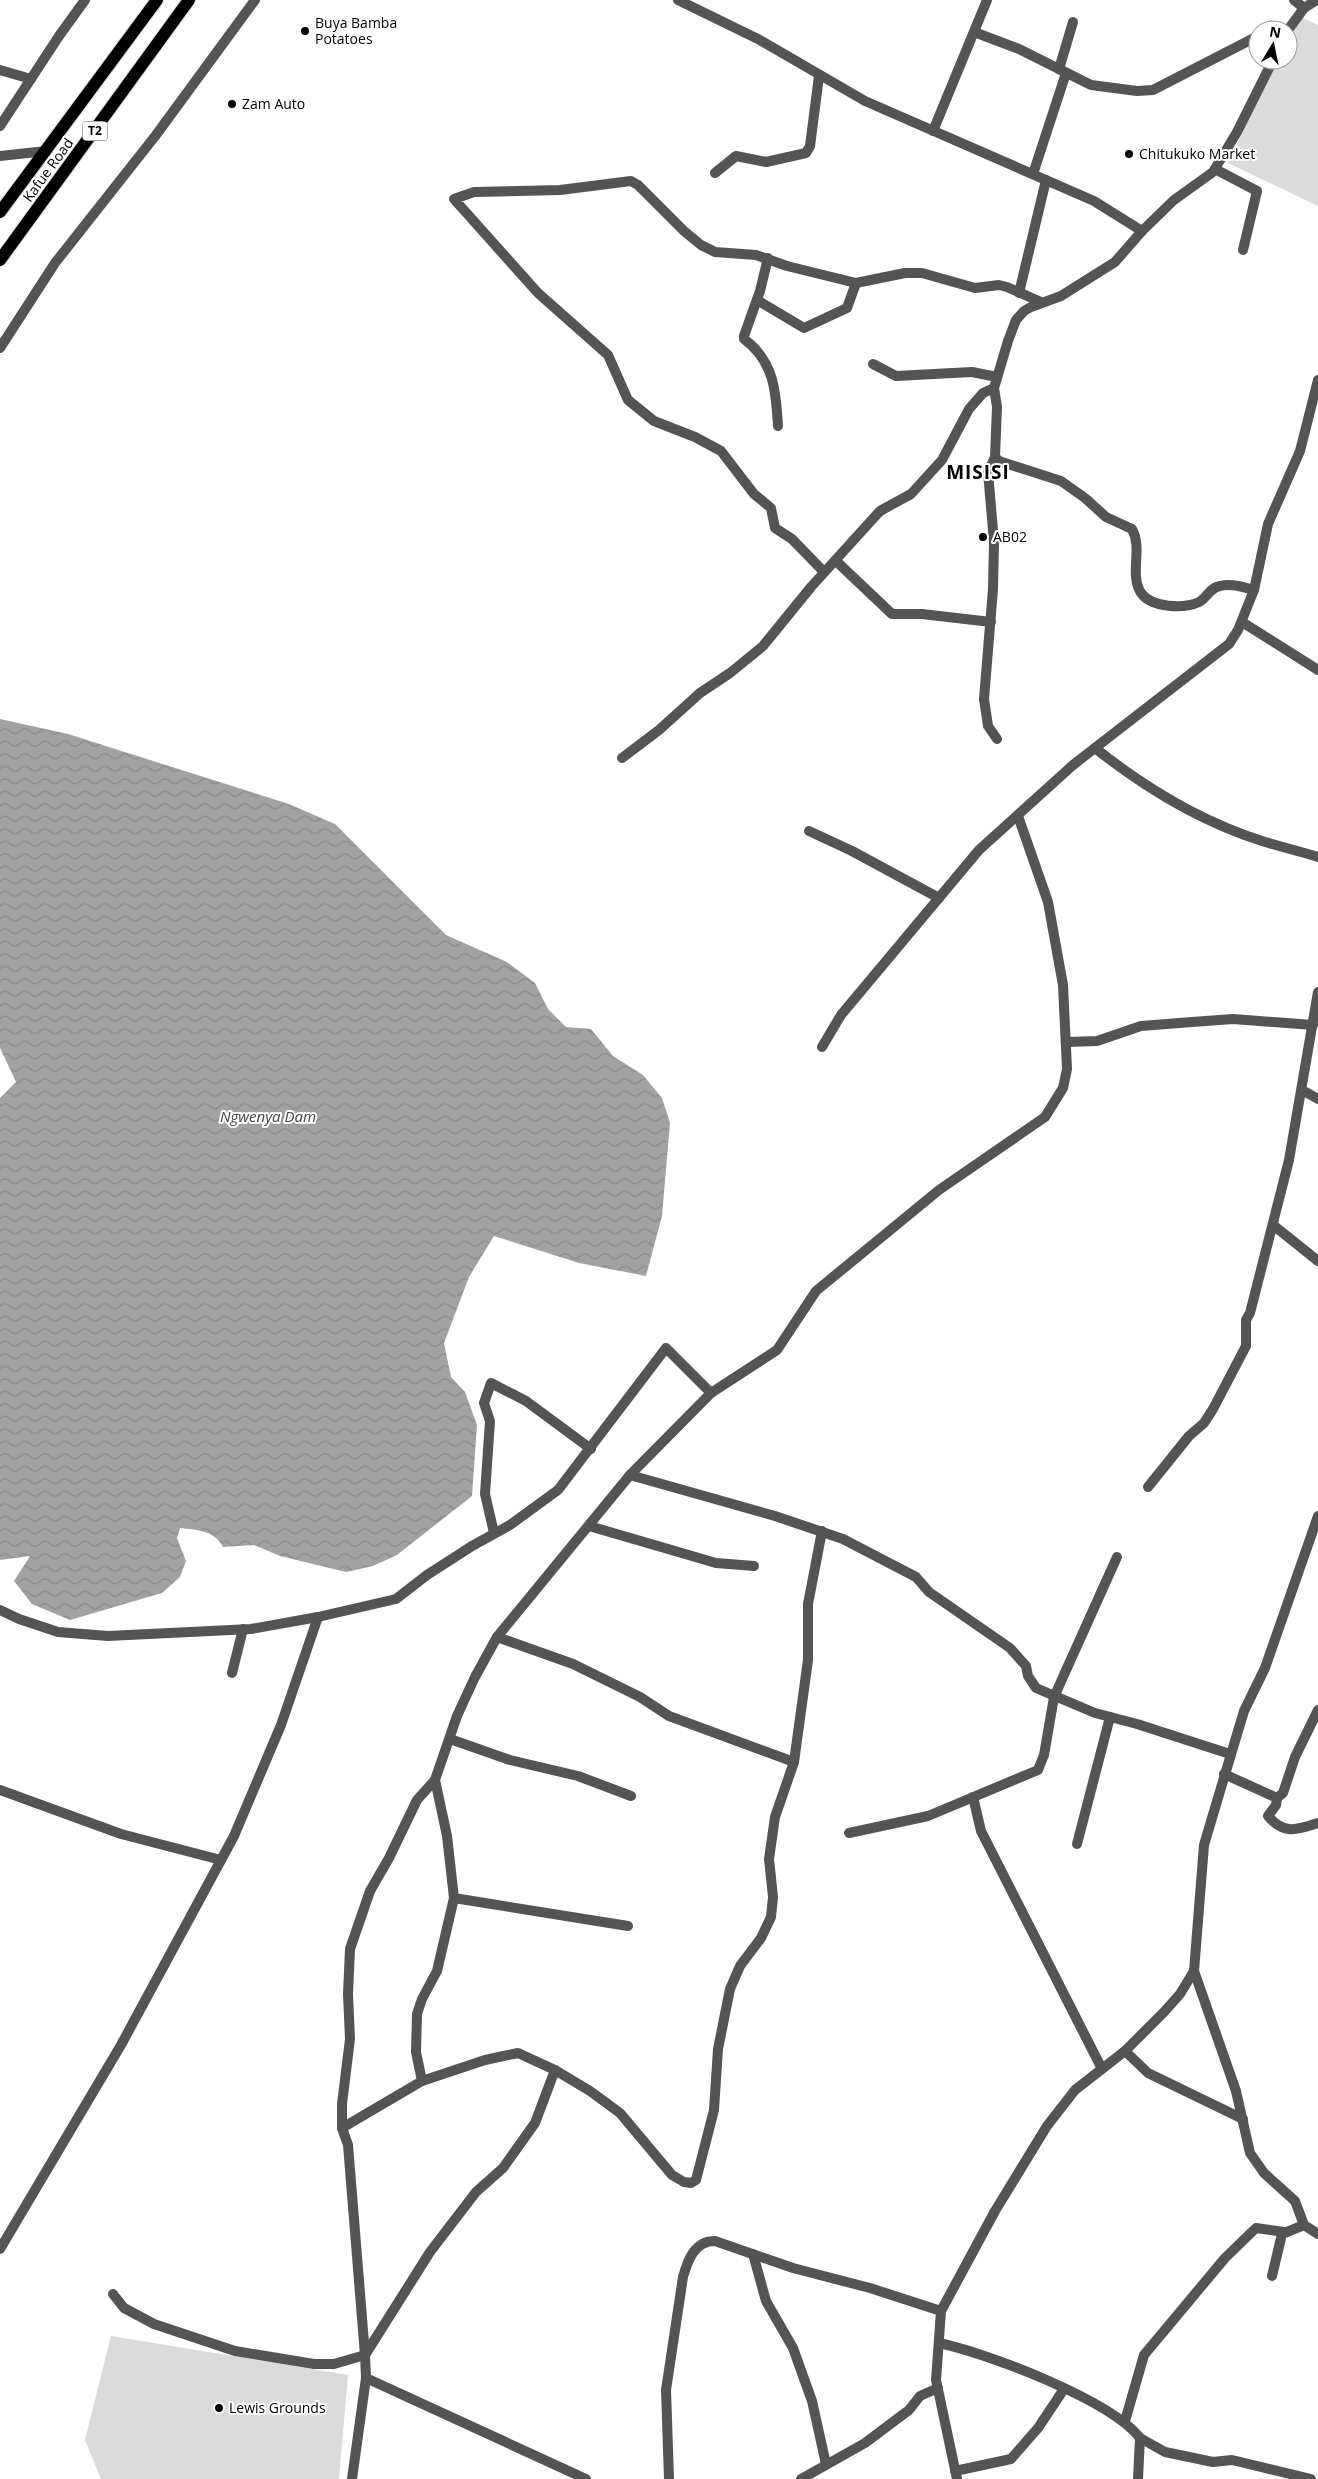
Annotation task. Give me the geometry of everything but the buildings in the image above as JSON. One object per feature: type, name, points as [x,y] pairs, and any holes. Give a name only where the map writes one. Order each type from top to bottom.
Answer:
[{"type":"main road","name":"Kafue Road","points":[[0,212],[157,0]]},
{"type":"main road","name":"Kafue Road","points":[[0,260],[189,0]]},
{"type":"street","points":[[0,126],[85,0]]},
{"type":"street","points":[[0,348],[55,263],[156,135],[255,0]]},
{"type":"street","points":[[678,0],[758,39],[865,101],[1094,201],[1142,231]]},
{"type":"street","points":[[933,131],[987,0]]},
{"type":"street","points":[[1294,0],[1304,8]]},
{"type":"street","points":[[1295,20],[1304,8],[1317,0]]},
{"type":"street","points":[[1032,174],[1062,71],[1073,22]]},
{"type":"street","points":[[974,32],[1019,49],[1091,85],[1137,91],[1152,90],[1248,41]]},
{"type":"street","points":[[0,70],[31,79]]},
{"type":"street","points":[[996,739],[988,726],[985,713],[991,622],[994,528],[988,472],[995,457],[997,407],[994,388],[1016,320],[1031,306],[1075,288],[1115,262],[1142,231],[1174,200],[1205,180],[1215,169],[1237,132],[1268,70]]},
{"type":"street","points":[[715,173],[736,156],[766,162],[806,153],[810,146],[819,76]]},
{"type":"street","points":[[0,156],[46,151]]},
{"type":"street","points":[[1215,169],[1257,191],[1243,250]]},
{"type":"street","points":[[1019,293],[1046,180]]},
{"type":"street","points":[[824,572],[792,539],[775,528],[771,508],[754,494],[721,451],[695,437],[654,421],[628,400],[608,355],[538,293],[454,199],[474,192],[560,190],[631,181],[701,245],[715,252],[756,255],[787,266],[856,283],[905,273],[922,273],[975,288],[999,286],[1041,302]]},
{"type":"street","points":[[768,258],[744,339],[759,352],[766,362],[773,383],[778,426]]},
{"type":"street","points":[[757,300],[804,328],[847,308],[856,283]]},
{"type":"street","points":[[873,364],[896,376],[972,372],[997,377]]},
{"type":"street","points":[[822,1047],[841,1015],[979,850],[1018,816],[1053,781],[1229,644],[1242,622],[1254,590],[1268,524],[1300,450],[1318,380]]},
{"type":"street","points":[[622,758],[659,730],[700,693],[730,673],[763,646],[824,572],[880,511],[911,494],[942,460],[969,409],[983,393],[994,388]]},
{"type":"street","points":[[995,457],[999,461],[1061,481],[1086,498],[1106,517],[1132,529],[1137,544],[1138,584],[1146,598],[1156,602],[1182,606],[1202,600],[1210,589],[1221,585],[1254,590]]},
{"type":"street","points":[[836,561],[892,614],[922,614],[991,622]]},
{"type":"street","points":[[1242,622],[1318,670]]},
{"type":"street","points":[[1095,748],[1130,775],[1216,823],[1261,841],[1318,856]]},
{"type":"street","points":[[352,2479],[366,2378],[348,2145],[342,2128],[343,2095],[350,2039],[348,1994],[350,1949],[370,1890],[389,1858],[417,1800],[435,1780],[475,1677],[498,1637],[630,1475],[710,1393],[777,1350],[816,1291],[939,1190],[1045,1117],[1063,1088],[1067,1069],[1067,1042],[1063,985],[1048,902],[1018,816]]},
{"type":"street","points":[[809,831],[852,851],[939,898]]},
{"type":"street","points":[[1148,1487],[1189,1436],[1204,1423],[1246,1346],[1246,1320],[1250,1313],[1273,1225],[1302,1090],[1318,992]]},
{"type":"street","points":[[1067,1042],[1097,1041],[1141,1026],[1192,1022],[1233,1020],[1313,1025]]},
{"type":"street","points":[[1302,1090],[1318,1100]]},
{"type":"street","points":[[1273,1225],[1318,1261]]},
{"type":"street","points":[[0,1610],[19,1619],[58,1632],[108,1636],[242,1629],[318,1617],[396,1599],[427,1574],[510,1525],[558,1490],[666,1348],[710,1393]]},
{"type":"street","points":[[494,1533],[485,1494],[490,1421],[484,1403],[491,1383],[526,1401],[591,1449]]},
{"type":"street","points":[[630,1475],[775,1516],[822,1531],[859,1547],[916,1577],[929,1592],[1010,1648],[1026,1666],[1028,1676],[1036,1688],[1054,1697],[1110,1717],[1138,1724],[1230,1754]]},
{"type":"street","points":[[1318,1516],[1265,1668],[1244,1711],[1204,1845],[1194,1971],[1236,2091],[1250,2153],[1256,2163],[1295,2201],[1304,2225],[1318,2234]]},
{"type":"street","points":[[589,1526],[716,1563],[754,1566]]},
{"type":"street","points":[[342,2128],[422,2081],[485,2060],[518,2052],[555,2070],[620,2113],[672,2175],[684,2182],[691,2183],[696,2180],[714,2110],[718,2049],[730,1989],[740,1966],[761,1938],[771,1918],[773,1897],[768,1859],[775,1817],[794,1762],[808,1660],[808,1604],[822,1531]]},
{"type":"street","points":[[849,1833],[928,1816],[1038,1770],[1044,1756],[1054,1697],[1117,1557]]},
{"type":"street","points":[[0,2249],[121,2045],[234,1836],[281,1725],[318,1617]]},
{"type":"street","points":[[232,1673],[242,1629]]},
{"type":"street","points":[[498,1637],[573,1664],[640,1697],[670,1716],[794,1762]]},
{"type":"street","points":[[1318,1710],[1295,1757],[1283,1793],[1277,1798],[1276,1805],[1268,1816],[1276,1826],[1298,1830],[1318,1823]]},
{"type":"street","points":[[1077,1844],[1110,1717]]},
{"type":"street","points":[[450,1739],[510,1760],[578,1776],[631,1796]]},
{"type":"street","points":[[1224,1774],[1277,1798]]},
{"type":"street","points":[[422,2081],[416,2052],[417,2014],[437,1971],[454,1898],[447,1836],[435,1780]]},
{"type":"street","points":[[0,1790],[121,1834],[221,1860]]},
{"type":"street","points":[[973,1798],[981,1831],[1102,2069]]},
{"type":"street","points":[[454,1898],[628,1926]]},
{"type":"street","points":[[1064,2389],[1038,2428],[1011,2459],[956,2475],[936,2380],[941,2312],[995,2211],[1047,2126],[1075,2090],[1125,2051],[1170,2006],[1194,1971]]},
{"type":"street","points":[[1125,2051],[1148,2072],[1242,2119]]},
{"type":"street","points":[[113,2294],[124,2308],[154,2324],[235,2351],[314,2364],[334,2364],[365,2355],[430,2252],[476,2192],[503,2168],[535,2123],[555,2070]]},
{"type":"street","points":[[1125,2421],[1144,2355],[1225,2258],[1256,2228],[1284,2232],[1304,2225]]},
{"type":"street","points":[[1272,2276],[1274,2261],[1284,2232]]},
{"type":"street","points":[[668,2479],[666,2390],[678,2305],[687,2263],[698,2245],[706,2241],[715,2241],[792,2268],[870,2288],[941,2312]]},
{"type":"street","points":[[753,2254],[766,2301],[793,2348],[812,2401],[826,2464]]},
{"type":"street","points":[[939,2343],[999,2359],[1064,2389],[1125,2421],[1140,2438],[1165,2452],[1213,2462],[1232,2460],[1311,2479]]},
{"type":"street","points":[[366,2378],[586,2479]]},
{"type":"street","points":[[801,2479],[826,2464],[846,2456],[910,2410],[920,2396],[938,2388]]},
{"type":"street","points":[[1138,2479],[1140,2438]]},
{"type":"shaded area","points":[[1299,16],[1318,25],[1318,206],[1228,163],[1272,70],[1298,70],[1297,20]]},
{"type":"shaded area","name":"Lewis Grounds","points":[[111,2336],[348,2375],[339,2479],[101,2479],[85,2440]]},
{"type":"water","name":"Ngwenya Dam","points":[[0,719],[68,734],[289,804],[335,824],[446,935],[507,962],[535,983],[548,1009],[566,1027],[591,1029],[613,1056],[643,1075],[662,1098],[670,1123],[662,1216],[646,1276],[579,1263],[494,1236],[469,1277],[444,1343],[451,1377],[465,1392],[477,1425],[472,1496],[397,1555],[373,1566],[346,1572],[280,1556],[254,1545],[223,1547],[210,1534],[199,1530],[180,1528],[177,1538],[186,1561],[180,1577],[162,1593],[70,1620],[32,1604],[14,1581],[30,1556],[0,1560],[0,1098],[16,1082],[0,1048]]},
{"type":"place","name":"Buya Bamba Potatoes","points":[[305,31]]},
{"type":"place","name":"Zam Auto","points":[[232,104]]},
{"type":"place","name":"Chitukuko Market","points":[[1129,154]]},
{"type":"place","name":"AB02","points":[[983,537]]},
{"type":"place","name":"Lewis Grounds","points":[[219,2408]]},
{"type":"district","name":"MISISI","points":[[978,472]]}]
